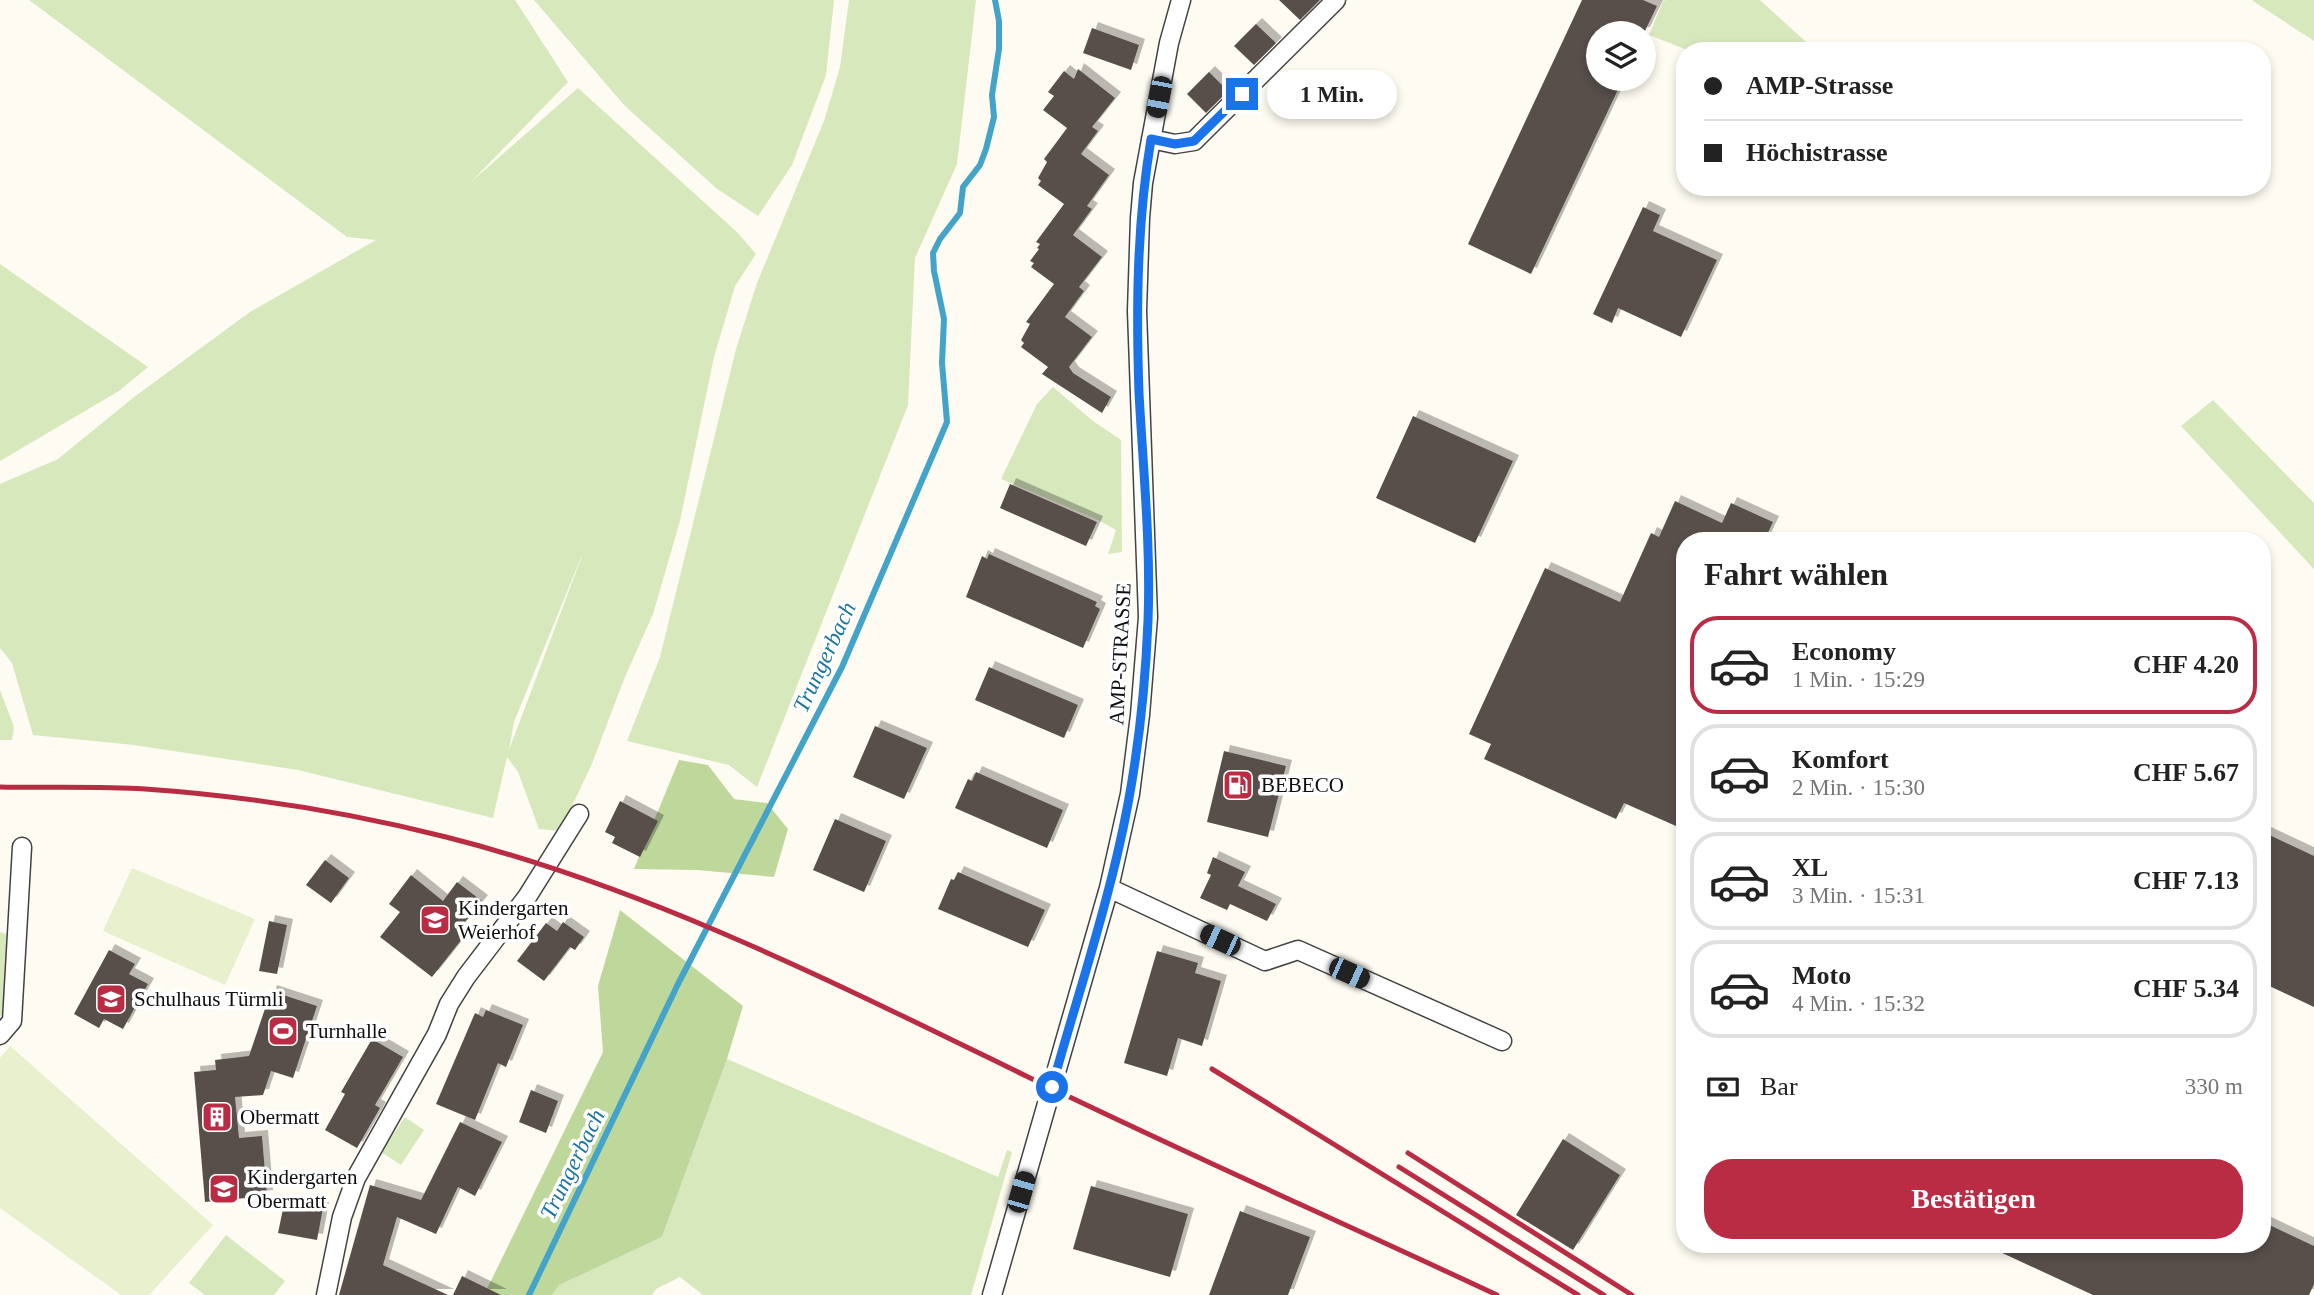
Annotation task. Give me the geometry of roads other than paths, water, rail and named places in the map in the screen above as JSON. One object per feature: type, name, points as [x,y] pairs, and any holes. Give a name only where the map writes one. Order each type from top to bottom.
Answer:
[{"type":"street","name":"AMP-STRASSE","points":[[992,1295],[1109,888],[1130,794],[1146,659],[1147,565],[1137,311],[1140,218],[1169,43],[1181,0]]},
{"type":"street","points":[[1151,139],[1175,144],[1194,141],[1336,0]]},
{"type":"street","points":[[326,1295],[342,1217],[356,1178],[437,1034],[449,1004],[466,977],[527,897],[579,814]]},
{"type":"street","points":[[0,1035],[12,1021],[22,847]]},
{"type":"street","points":[[1109,888],[1265,961],[1298,950],[1502,1041]]},
{"type":"waterway","name":"Trungerbach","points":[[529,1295],[678,984],[842,667],[947,422],[942,363],[944,319],[933,253],[960,213],[963,187],[980,165],[994,117],[992,95],[999,49],[999,21],[995,0]]},
{"type":"railway","points":[[0,787],[145,789],[296,806],[446,837],[595,883],[741,941],[812,973],[1142,1131],[1497,1295]]},
{"type":"railway","points":[[1212,1069],[1578,1295]]},
{"type":"railway","points":[[1408,1153],[1632,1295]]},
{"type":"railway","points":[[1399,1167],[1604,1295]]},
{"type":"place","name":"BEBECO","points":[[1238,785]]},
{"type":"place","name":"Kindergarten Weierhof","points":[[435,920]]},
{"type":"place","name":"Schulhaus Türmli","points":[[111,999]]},
{"type":"place","name":"Turnhalle","points":[[283,1031]]},
{"type":"place","name":"Obermatt","points":[[217,1117]]},
{"type":"place","name":"Kindergarten Obermatt","points":[[224,1189]]}]
